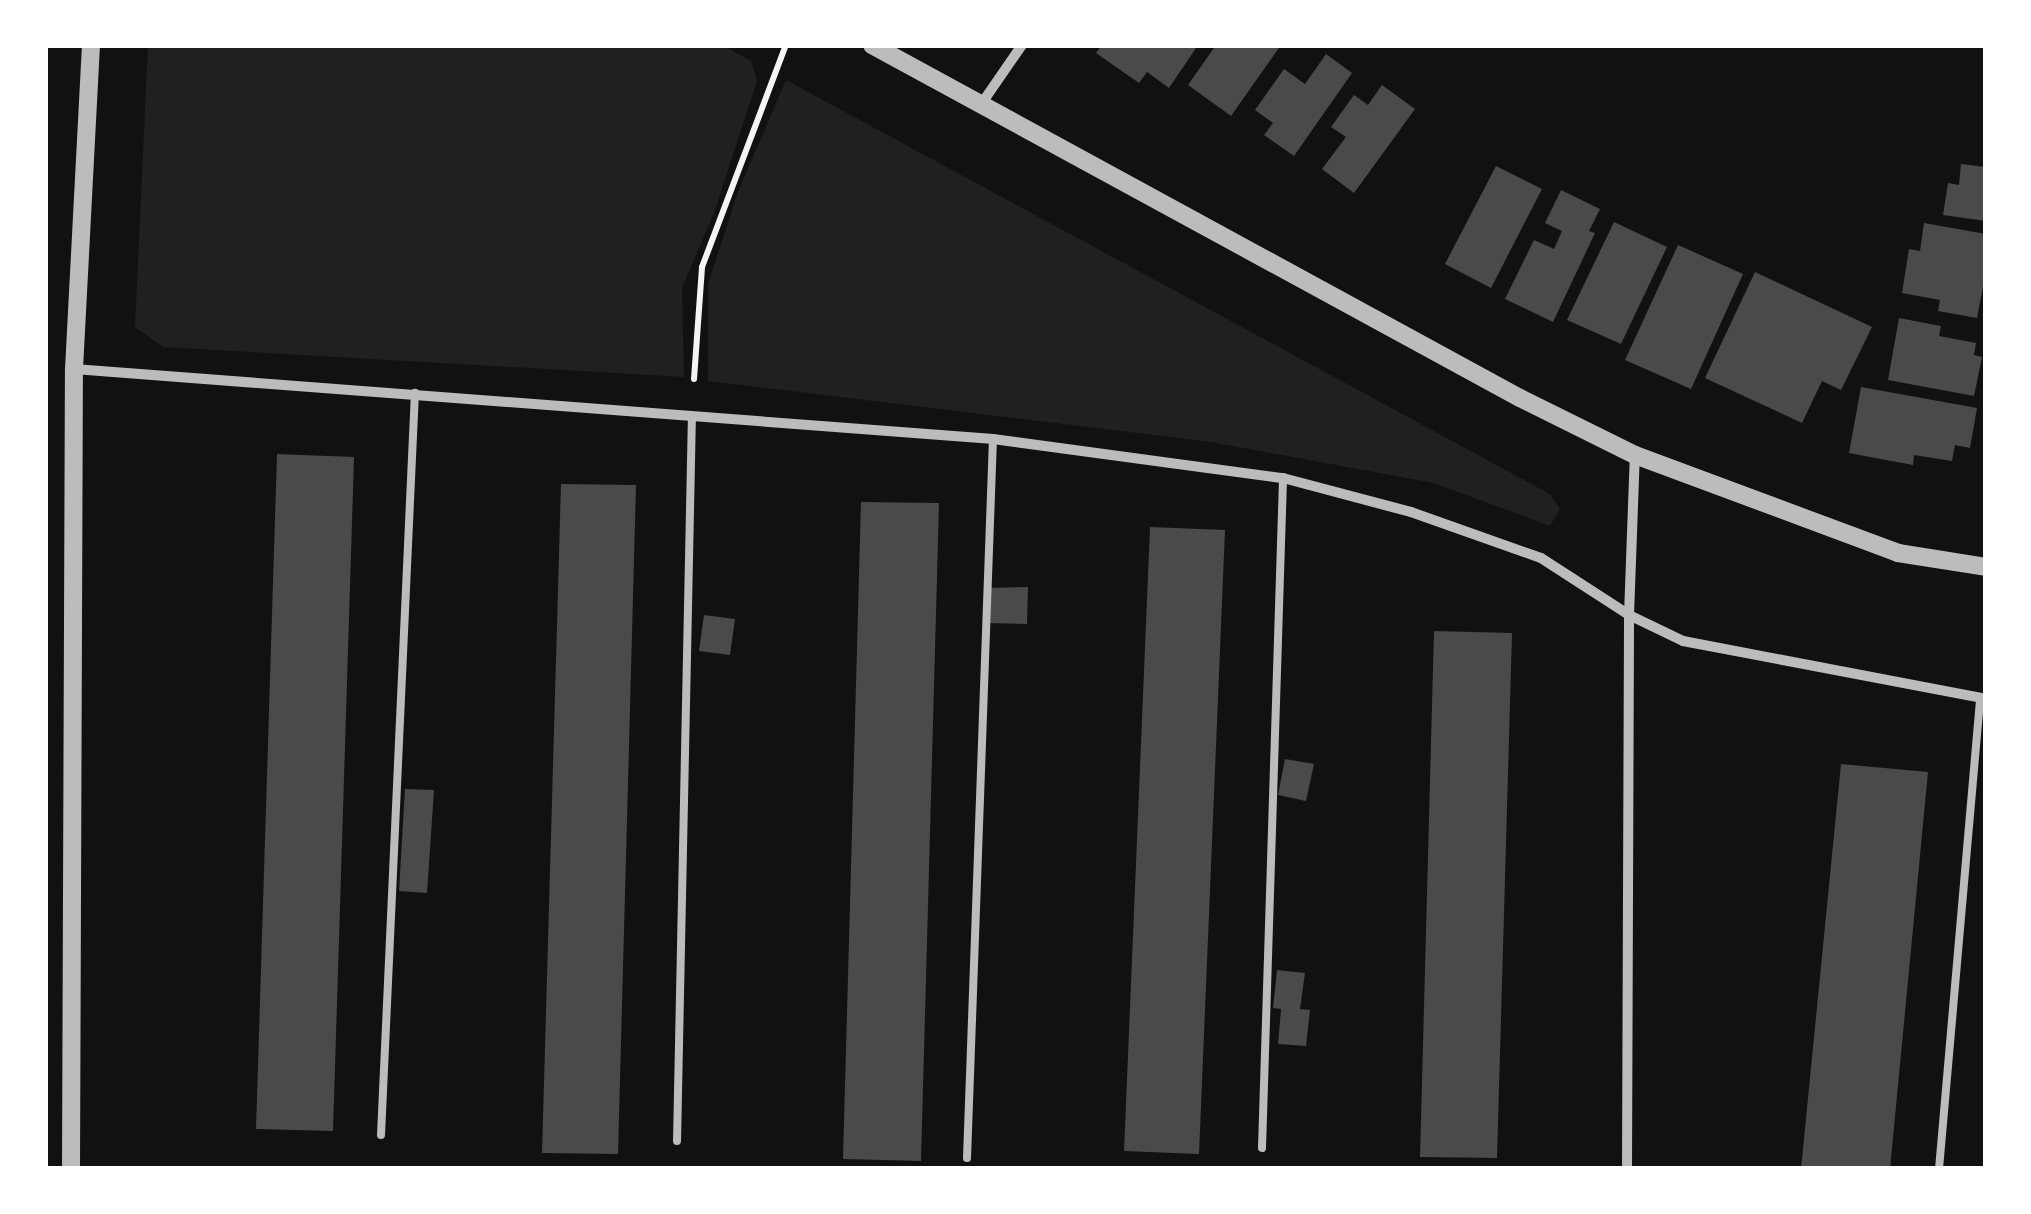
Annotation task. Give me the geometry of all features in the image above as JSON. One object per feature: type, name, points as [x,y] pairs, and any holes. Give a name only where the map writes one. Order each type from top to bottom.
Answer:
[{"type":"street","points":[[71,1169],[74,369],[91,45]]},
{"type":"street","points":[[872,45],[1520,398],[1635,455],[1898,553],[1986,567]]},
{"type":"street","points":[[982,103],[1022,45]]},
{"type":"street","points":[[74,369],[993,438],[1283,478],[1411,512],[1541,558],[1629,616],[1682,641],[1983,699]]},
{"type":"street","points":[[1627,1169],[1629,616],[1635,455]]},
{"type":"lane","points":[[381,1135],[415,393]]},
{"type":"lane","points":[[677,1141],[692,415]]},
{"type":"lane","points":[[967,1158],[993,438]]},
{"type":"lane","points":[[1262,1148],[1283,478]]},
{"type":"lane","points":[[1940,1169],[1983,699]]},
{"type":"path","points":[[692,415],[702,267],[786,45]]},
{"type":"shaded area","points":[[148,45],[722,45],[751,61],[757,81],[714,213],[682,288],[684,377],[163,347],[135,327]]},
{"type":"shaded area","points":[[786,80],[1550,494],[1560,509],[1550,526],[1434,483],[1211,442],[708,381],[708,284],[738,192]]},
{"type":"building","points":[[1102,45],[1198,45],[1169,88],[1147,72],[1139,83],[1096,53]]},
{"type":"building","points":[[1216,45],[1281,45],[1231,116],[1188,85]]},
{"type":"building","points":[[1326,54],[1352,73],[1294,156],[1264,135],[1273,123],[1255,110],[1284,69],[1305,84]]},
{"type":"building","points":[[1382,85],[1415,109],[1354,193],[1322,169],[1346,137],[1331,127],[1354,95],[1368,105]]},
{"type":"building","points":[[1961,164],[1986,167],[1986,221],[1943,215],[1948,183],[1959,185]]},
{"type":"building","points":[[1496,166],[1542,189],[1491,288],[1445,264]]},
{"type":"building","points":[[1561,190],[1600,209],[1589,231],[1595,233],[1553,322],[1505,299],[1534,240],[1554,249],[1562,231],[1545,223]]},
{"type":"building","points":[[1614,222],[1667,247],[1621,344],[1567,320]]},
{"type":"building","points":[[1924,223],[1986,234],[1986,271],[1977,318],[1938,311],[1940,300],[1902,293],[1909,249],[1920,251]]},
{"type":"building","points":[[1678,245],[1743,274],[1691,389],[1625,360]]},
{"type":"building","points":[[1755,272],[1872,327],[1841,390],[1822,381],[1802,423],[1705,378]]},
{"type":"building","points":[[1899,318],[1941,326],[1939,336],[1976,343],[1974,355],[1982,357],[1974,396],[1888,380]]},
{"type":"building","points":[[1861,387],[1977,408],[1970,448],[1955,445],[1952,461],[1914,455],[1913,465],[1849,453]]},
{"type":"building","points":[[277,454],[354,457],[333,1131],[256,1129]]},
{"type":"building","points":[[561,484],[636,485],[618,1154],[542,1153]]},
{"type":"building","points":[[861,502],[939,503],[921,1161],[843,1159]]},
{"type":"building","points":[[1150,527],[1225,530],[1199,1154],[1124,1151]]},
{"type":"building","points":[[1028,587],[1027,624],[987,623],[987,588]]},
{"type":"building","points":[[704,615],[735,619],[730,655],[699,651]]},
{"type":"building","points":[[1434,631],[1512,633],[1497,1158],[1420,1157]]},
{"type":"building","points":[[1285,759],[1314,764],[1306,801],[1278,795]]},
{"type":"building","points":[[1841,764],[1928,772],[1890,1169],[1801,1169]]},
{"type":"building","points":[[405,789],[434,790],[427,893],[399,891]]},
{"type":"building","points":[[1277,970],[1305,973],[1300,1009],[1310,1010],[1306,1046],[1278,1044],[1281,1009],[1273,1008]]}]
